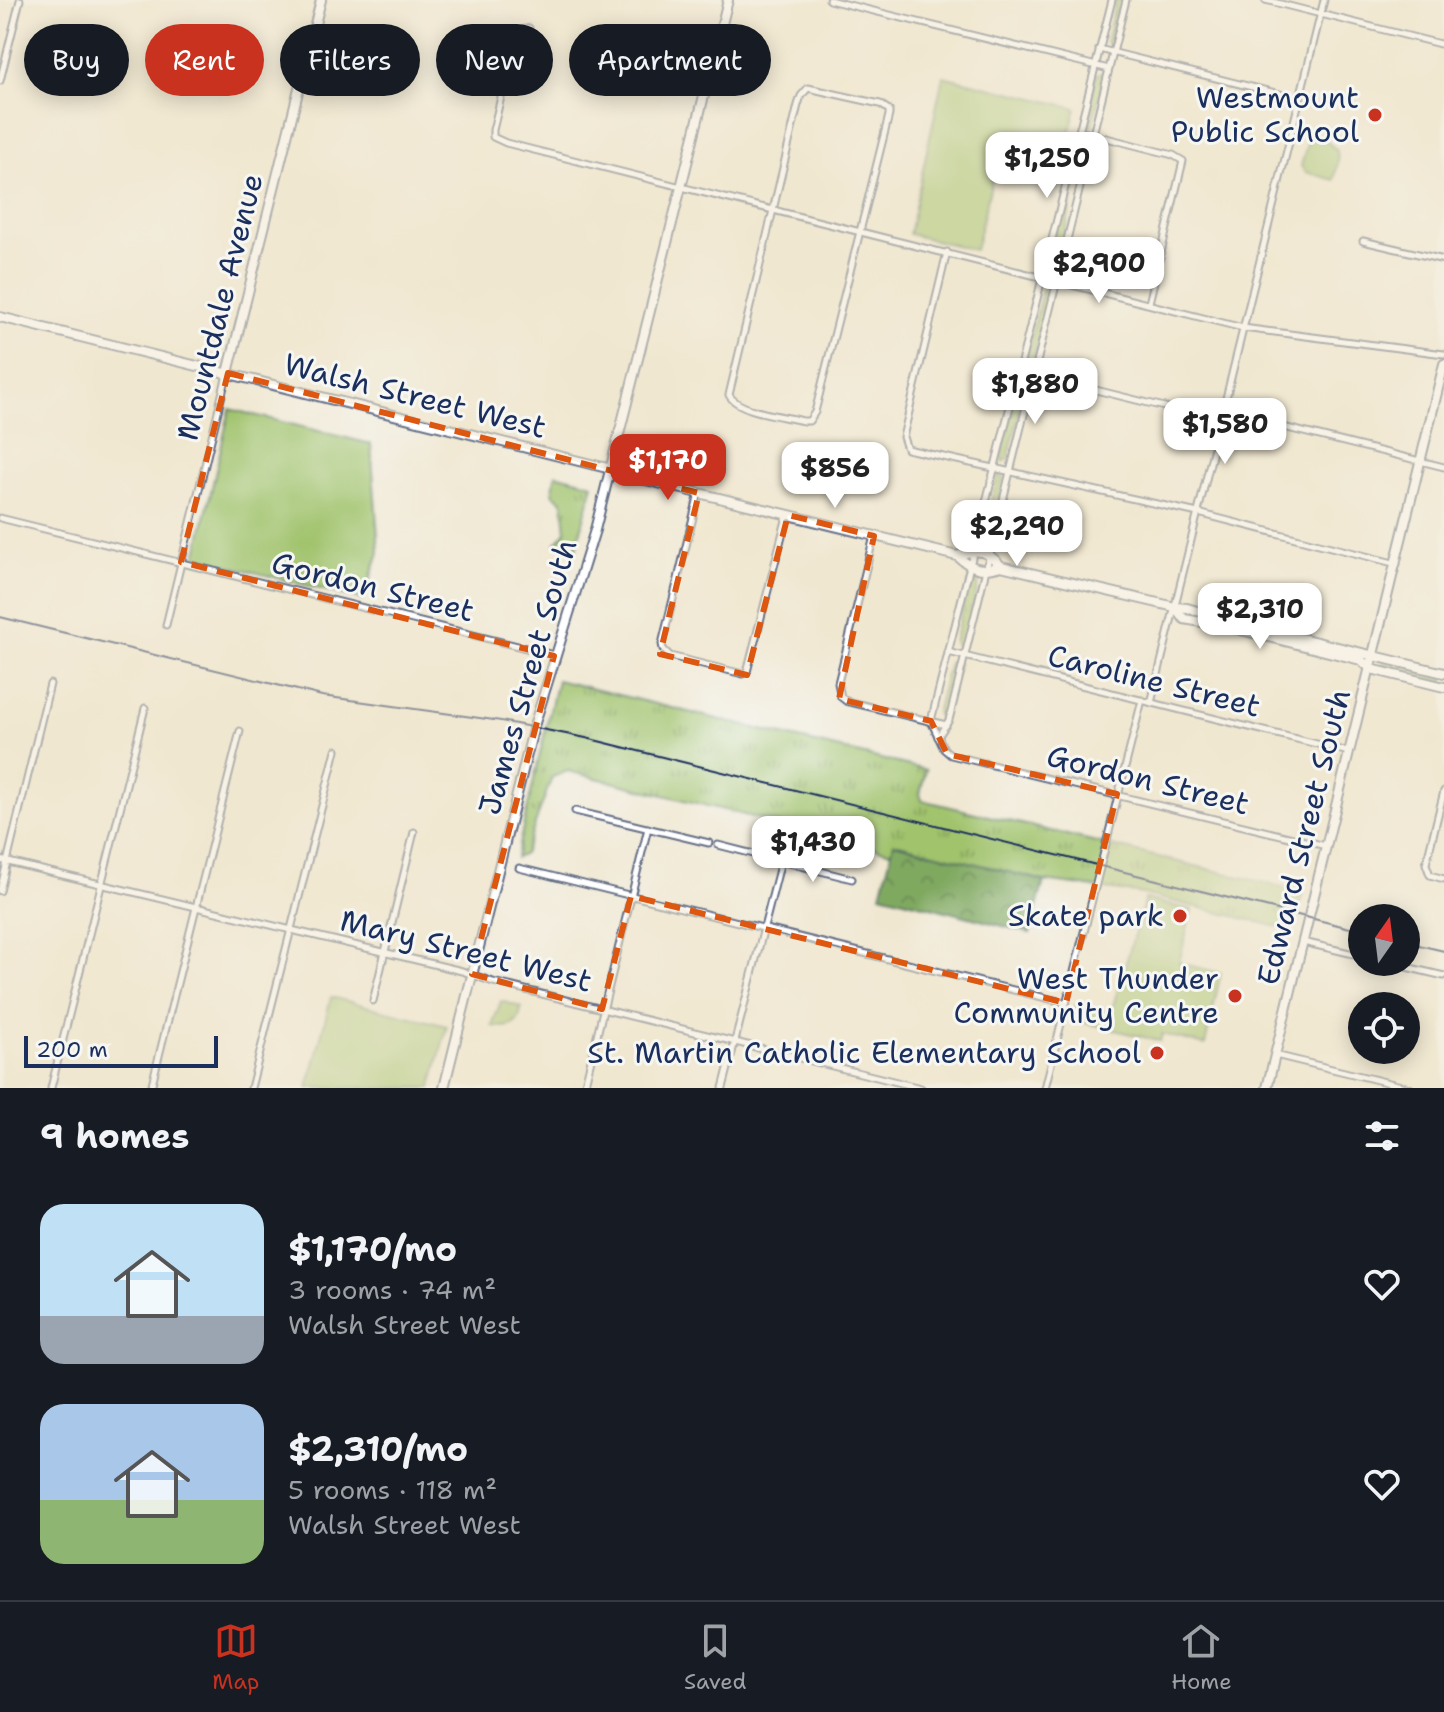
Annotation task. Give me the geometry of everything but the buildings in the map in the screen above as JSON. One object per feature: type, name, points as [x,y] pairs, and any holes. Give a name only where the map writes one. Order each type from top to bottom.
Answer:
[{"type":"street","points":[[0,81],[20,0]]},
{"type":"street","name":"Mountdale Avenue","points":[[166,625],[321,0]]},
{"type":"street","name":"James Street South","points":[[444,1088],[532,733],[586,561],[611,469],[728,0]]},
{"type":"street","points":[[829,0],[1109,69]]},
{"type":"street","points":[[938,738],[931,721],[1112,0]]},
{"type":"street","points":[[938,738],[946,725],[986,571],[1126,0]]},
{"type":"street","points":[[1265,0],[1444,45]]},
{"type":"street","points":[[1151,703],[1324,0]]},
{"type":"street","points":[[1099,49],[1300,99]]},
{"type":"street","points":[[812,88],[880,104],[889,110],[812,418],[803,421],[741,406],[731,400],[729,388],[772,208],[804,91],[812,88]]},
{"type":"street","points":[[501,96],[493,137],[506,143],[1243,328],[1444,354]]},
{"type":"street","points":[[1079,131],[1173,155],[1183,161],[1148,303]]},
{"type":"street","points":[[1363,241],[1444,260]]},
{"type":"street","points":[[947,252],[903,442],[907,449],[1198,513],[1397,564]]},
{"type":"street","name":"Walsh Street West","points":[[0,317],[957,556],[970,567],[986,571]]},
{"type":"street","name":"Edward Street South","points":[[1267,1088],[1444,364]]},
{"type":"street","points":[[1019,371],[1221,421]]},
{"type":"street","points":[[1223,412],[1444,467]]},
{"type":"street","points":[[699,493],[663,649],[670,656],[734,672],[743,674],[749,668],[788,515]]},
{"type":"street","name":"Gordon Street","points":[[0,518],[554,655]]},
{"type":"street","points":[[874,536],[838,690],[846,701],[946,725]]},
{"type":"street","points":[[957,556],[974,550],[990,554],[1001,566]]},
{"type":"street","points":[[986,571],[1001,566],[1187,608],[1444,673]]},
{"type":"street","points":[[1175,607],[1184,619],[1225,626],[1361,660],[1371,669],[1444,687]]},
{"type":"street","name":"Caroline Street","points":[[948,652],[1350,752]]},
{"type":"street","points":[[0,891],[50,684]]},
{"type":"street","points":[[1045,1088],[1142,700]]},
{"type":"street","points":[[51,1088],[145,708]]},
{"type":"street","points":[[151,1088],[240,731]]},
{"type":"street","name":"Gordon Street","points":[[938,738],[947,753],[960,757],[1326,846]]},
{"type":"street","points":[[251,1088],[336,750]]},
{"type":"street","points":[[1444,791],[1426,864],[1430,875],[1444,879]]},
{"type":"street","points":[[575,811],[709,843]]},
{"type":"street","points":[[584,1088],[648,828]]},
{"type":"street","points":[[373,1001],[414,832]]},
{"type":"street","points":[[718,845],[852,879]]},
{"type":"street","name":"Mary Street West","points":[[0,860],[386,952],[493,982],[921,1088]]},
{"type":"street","points":[[723,1088],[781,861]]},
{"type":"street","points":[[519,868],[1066,1003]]},
{"type":"street","points":[[1302,942],[1348,953]]},
{"type":"street","points":[[1420,970],[1444,976]]},
{"type":"street","points":[[1275,1055],[1410,1088]]},
{"type":"highlighted area","points":[[228,373],[699,493],[660,654],[747,675],[788,515],[874,536],[839,699],[931,721],[947,754],[1117,794],[1066,1003],[631,896],[602,1009],[472,974],[554,656],[181,562]]},
{"type":"green space","points":[[1116,0],[1123,0],[1110,45],[1106,42]]},
{"type":"green space","points":[[1097,74],[1104,76],[1092,126],[1086,127]]},
{"type":"green space","points":[[943,76],[1076,108],[1056,188],[994,173],[975,250],[909,234]]},
{"type":"green space","points":[[1309,137],[1326,141],[1337,150],[1334,180],[1305,172],[1301,166]]},
{"type":"green space","points":[[1084,140],[1086,144],[1056,268],[1051,272],[1047,267],[1080,142]]},
{"type":"green space","points":[[1048,284],[1050,289],[1032,363],[1027,366],[1025,362],[1043,287]]},
{"type":"green space","points":[[1024,379],[1027,383],[1008,459],[1003,462],[1001,457],[1020,381]]},
{"type":"green space","points":[[230,409],[371,444],[379,552],[363,600],[196,557]]},
{"type":"green space","points":[[556,474],[593,484],[576,550],[556,543],[566,531],[563,502],[552,493]]},
{"type":"green space","points":[[998,475],[1003,477],[1003,481],[988,544],[983,547],[980,542]]},
{"type":"green space","points":[[977,573],[980,577],[964,644],[958,648],[954,642],[971,574]]},
{"type":"green space","points":[[955,659],[958,664],[945,715],[940,718],[936,713],[949,663]]},
{"type":"green space","points":[[1384,662],[1444,677],[1444,682],[1385,667],[1382,665]]},
{"type":"green space","points":[[557,680],[926,770],[920,794],[922,800],[1303,892],[1291,930],[1143,894],[1044,881],[894,843],[892,852],[568,771],[552,777],[524,854],[516,858]]},
{"type":"green space","points":[[894,843],[1044,881],[1030,933],[881,894]]},
{"type":"green space","points":[[1145,899],[1192,910],[1179,963],[1221,973],[1205,1045],[1162,1034],[1160,1041],[1073,1020],[1076,1004],[1111,1012]]},
{"type":"green space","points":[[331,997],[447,1026],[431,1088],[308,1088]]},
{"type":"green space","points":[[501,1001],[521,1007],[519,1018],[512,1025],[492,1026]]},
{"type":"railway","points":[[0,617],[322,696],[501,721],[586,738],[1348,928]]},
{"type":"railway","points":[[1420,945],[1444,951]]},
{"type":"place","name":"Westmount Public School","points":[[1375,115]]},
{"type":"place","name":"Skate park","points":[[1180,916]]},
{"type":"place","name":"West Thunder Community Centre","points":[[1235,996]]},
{"type":"place","name":"St. Martin Catholic Elementary School","points":[[1157,1053]]}]
